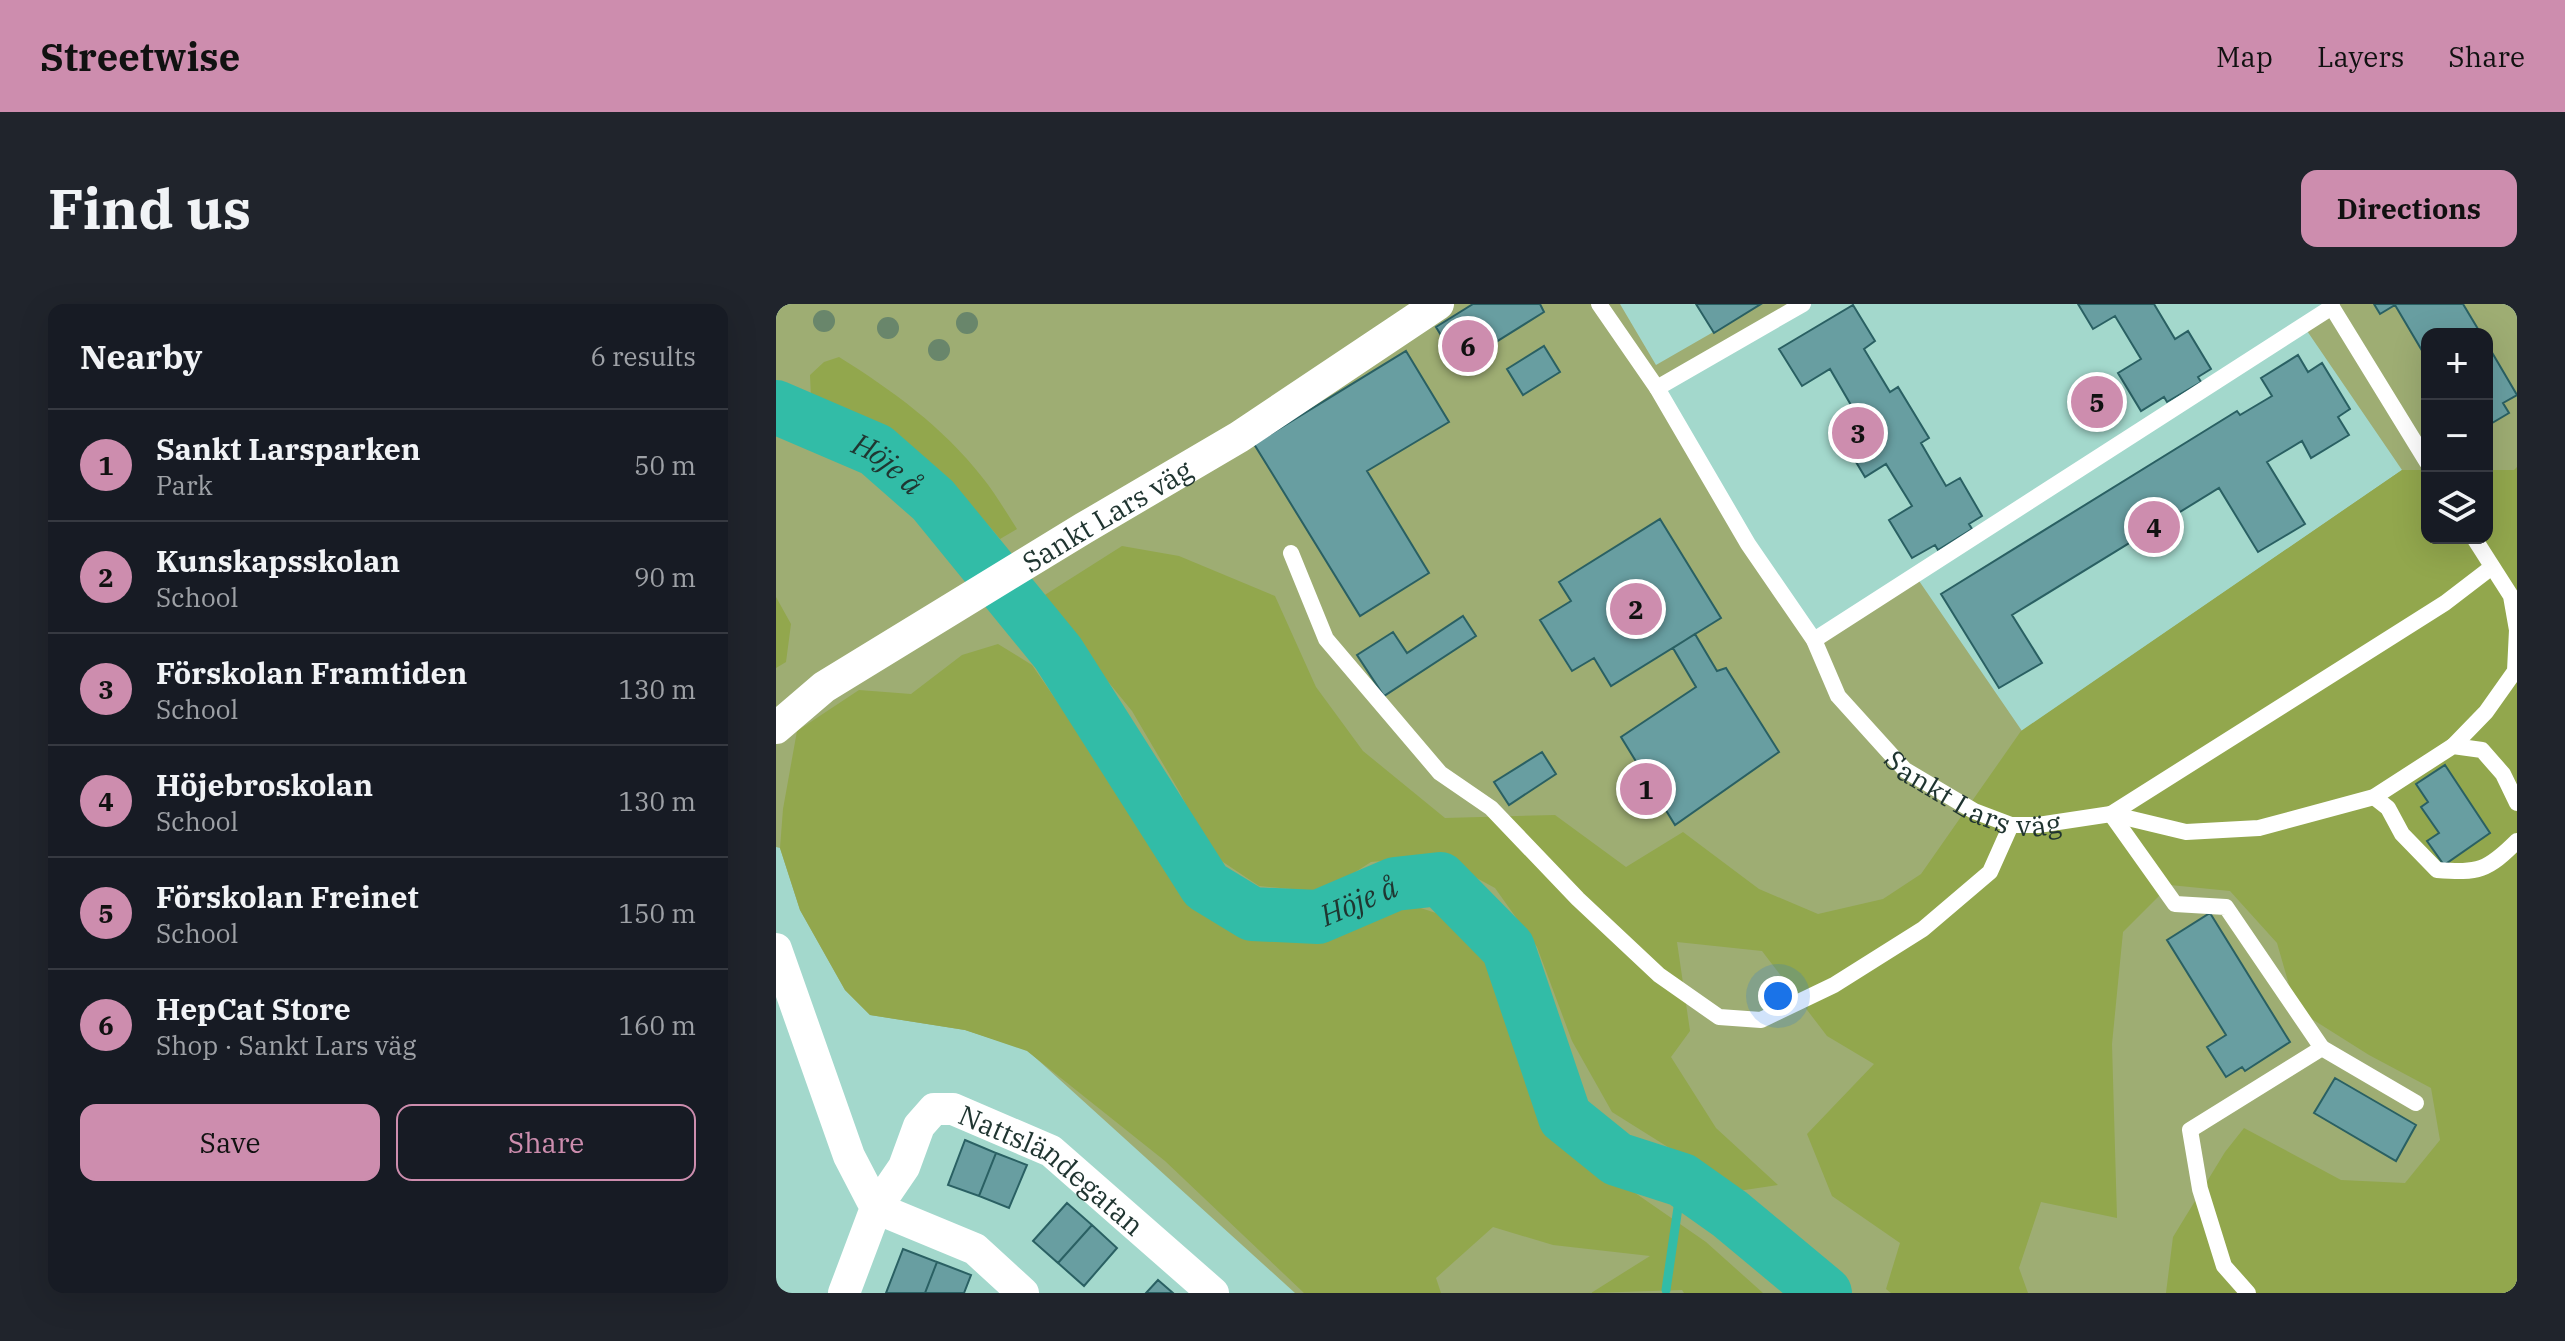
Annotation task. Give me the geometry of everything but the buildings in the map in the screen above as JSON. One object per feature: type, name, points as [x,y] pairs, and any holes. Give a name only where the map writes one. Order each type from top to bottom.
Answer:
[{"type":"street","name":"Sankt Lars väg","points":[[776,728],[824,687],[1239,437],[1438,304]]},
{"type":"street","points":[[776,949],[849,1156],[876,1208],[975,1249],[1023,1293]]},
{"type":"street","name":"Nattsländegatan","points":[[876,1208],[904,1167],[919,1126],[927,1114],[934,1109],[953,1109],[1051,1151],[1213,1293]]},
{"type":"street","points":[[844,1293],[876,1208]]},
{"type":"lane","name":"Sankt Lars väg","points":[[1599,304],[1657,388],[1748,544],[1814,640],[1838,696],[1905,770],[1974,811],[2011,825],[2038,825],[2111,814],[2445,603],[2492,567]]},
{"type":"lane","points":[[1657,388],[1803,304]]},
{"type":"lane","points":[[1814,640],[2331,305],[2421,452]]},
{"type":"lane","points":[[2111,814],[2186,832],[2259,828],[2374,797],[2453,746],[2486,712],[2515,671],[2517,630],[2511,596],[2478,544]]},
{"type":"lane","points":[[1291,553],[1326,639],[1440,773],[1491,808],[1578,899],[1659,975],[1719,1017],[1761,1020],[1834,985],[1923,929],[1990,872],[2011,825]]},
{"type":"lane","points":[[2453,746],[2482,750],[2503,774],[2517,803]]},
{"type":"lane","points":[[2374,797],[2388,808],[2402,834],[2437,870],[2473,873],[2500,858],[2517,841]]},
{"type":"lane","points":[[2111,814],[2175,904],[2226,907],[2322,1048],[2416,1103]]},
{"type":"lane","points":[[2248,1293],[2224,1266],[2200,1189],[2190,1130],[2322,1048]]},
{"type":"green space","points":[[776,304],[1620,304],[1656,365],[1762,304],[1803,304],[1657,387],[1813,639],[1915,575],[2022,731],[2402,470],[2303,325],[2330,304],[2517,304],[2517,1293],[1295,1293],[1027,1050],[965,1030],[870,1015],[845,990],[800,910],[780,848],[776,847]],"holes":[[[1406,351],[1448,422],[1367,471],[1429,573],[1360,616],[1255,444]],[[1559,582],[1721,618],[1612,686],[1594,658],[1571,671],[1540,621],[1571,601]]]},
{"type":"green space","points":[[839,357],[897,396],[951,442],[987,483],[1017,529],[1000,539],[976,511],[923,464],[811,397],[810,375],[824,362]]},
{"type":"green space","points":[[2517,467],[2517,1293],[2166,1293],[2173,1237],[2225,1152],[2244,1128],[2341,1180],[2405,1183],[2440,1140],[2431,1088],[2369,1055],[2296,1009],[2277,943],[2230,891],[2170,885],[2123,932],[2112,1044],[2117,1218],[2041,1202],[2019,1268],[2028,1293],[1891,1293],[1886,1289],[1900,1243],[1832,1196],[1807,1134],[1874,1064],[1827,1036],[1762,951],[1677,942],[1690,1031],[1671,1057],[1716,1128],[1778,1185],[1738,1191],[1612,1112],[1572,1041],[1537,947],[1495,888],[1436,856],[1371,862],[1324,892],[1259,886],[1211,854],[1179,791],[1132,711],[1040,598],[1122,546],[1179,556],[1275,596],[1316,687],[1363,751],[1445,818],[1555,815],[1626,867],[1683,832],[1759,889],[1818,914],[1883,899],[1921,874],[2021,731],[2402,470],[2421,470],[2421,544],[2493,544],[2493,470],[2514,470]]},
{"type":"green space","points":[[776,597],[791,624],[786,662],[776,668]]},
{"type":"green space","points":[[998,644],[1032,665],[1195,902],[1252,935],[1329,936],[1396,900],[1439,914],[1488,958],[1546,1121],[1602,1170],[1706,1242],[1763,1293],[1684,1293],[1682,1290],[1591,1293],[1650,1256],[1553,1245],[1493,1227],[1436,1278],[1441,1293],[1304,1293],[1165,1161],[1027,1051],[965,1030],[870,1015],[845,990],[800,910],[780,848],[783,809],[797,731],[859,690],[911,694],[962,655]]},
{"type":"waterway","name":"Höje å","points":[[776,407],[876,450],[933,500],[1058,653],[1206,886],[1252,914],[1318,917],[1395,884],[1440,879],[1508,948],[1565,1117],[1617,1159],[1682,1180],[1730,1214],[1825,1293]]},
{"type":"waterway","points":[[1666,1290],[1682,1180]]},
{"type":"place","name":"HepCat Store","points":[[1468,346]]},
{"type":"place","name":"Förskolan Freinet","points":[[2097,402]]},
{"type":"place","name":"Förskolan Framtiden","points":[[1858,433]]},
{"type":"place","name":"Höjebroskolan","points":[[2154,527]]},
{"type":"place","name":"Kunskapsskolan","points":[[1636,609]]},
{"type":"place","name":"Sankt Larsparken","points":[[1646,789]]}]
